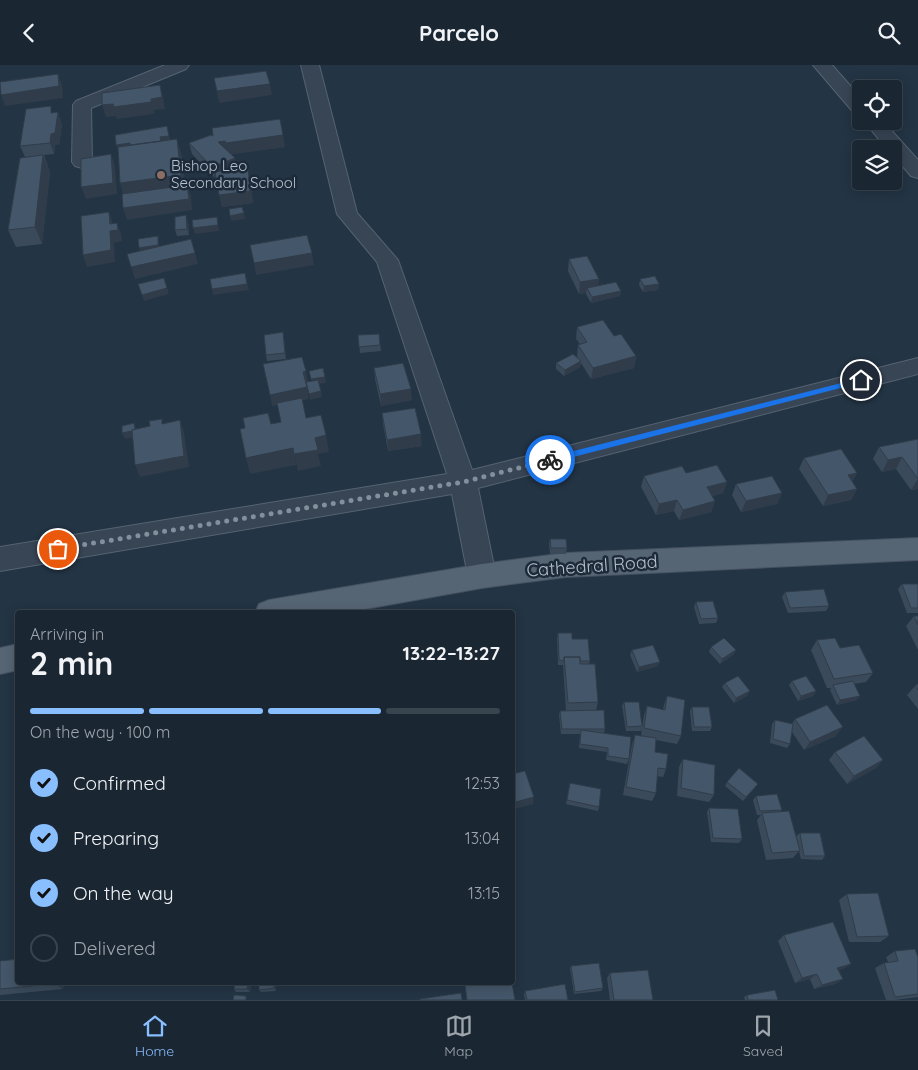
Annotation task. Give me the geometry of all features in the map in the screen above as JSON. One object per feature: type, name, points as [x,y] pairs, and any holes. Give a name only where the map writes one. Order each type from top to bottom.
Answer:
[{"type":"main road","name":"Cathedral Road","points":[[286,610],[482,575],[566,565],[918,549]]},
{"type":"main road","points":[[0,661],[15,658]]},
{"type":"street","points":[[82,162],[82,105],[180,65]]},
{"type":"street","points":[[310,65],[346,214],[387,260],[463,482],[482,575]]},
{"type":"street","points":[[822,65],[852,99]]},
{"type":"street","points":[[880,130],[918,172]]},
{"type":"street","points":[[0,559],[463,482],[918,366]]},
{"type":"building","points":[[266,71],[270,84],[217,91],[214,78]]},
{"type":"building","points":[[58,74],[59,86],[1,95],[0,82]]},
{"type":"building","points":[[160,85],[162,97],[151,99],[151,102],[114,107],[113,104],[102,105],[102,93]]},
{"type":"building","points":[[51,106],[51,113],[58,112],[55,133],[51,134],[50,143],[20,146],[26,109]]},
{"type":"building","points":[[280,119],[283,135],[226,143],[225,141],[218,142],[235,158],[212,167],[189,143],[211,135],[213,136],[212,128]]},
{"type":"building","points":[[167,126],[169,136],[160,137],[161,141],[116,145],[115,135]]},
{"type":"building","points":[[177,139],[181,175],[120,183],[118,147]]},
{"type":"building","points":[[111,154],[113,183],[81,187],[81,159]]},
{"type":"building","points":[[43,155],[35,227],[8,230],[20,158]]},
{"type":"building","points":[[248,167],[250,191],[219,195],[215,172]]},
{"type":"building","points":[[187,185],[189,199],[123,208],[122,194]]},
{"type":"building","points":[[242,207],[244,213],[230,216],[229,209]]},
{"type":"building","points":[[109,212],[110,224],[117,223],[118,230],[110,231],[111,250],[83,255],[81,216]]},
{"type":"building","points":[[186,215],[187,229],[175,230],[175,217]]},
{"type":"building","points":[[217,217],[218,225],[193,228],[192,220]]},
{"type":"building","points":[[307,235],[312,253],[254,263],[250,245]]},
{"type":"building","points":[[158,236],[158,245],[139,248],[138,239]]},
{"type":"building","points":[[191,239],[195,253],[131,267],[127,254]]},
{"type":"building","points":[[587,256],[599,279],[580,282],[569,259]]},
{"type":"building","points":[[245,273],[247,284],[212,289],[210,279]]},
{"type":"building","points":[[655,276],[659,284],[644,286],[640,279]]},
{"type":"building","points":[[164,278],[167,288],[142,295],[138,284]]},
{"type":"building","points":[[616,282],[621,291],[592,297],[587,288]]},
{"type":"building","points":[[603,320],[614,336],[621,334],[636,356],[593,368],[578,345],[587,342],[577,327]]},
{"type":"building","points":[[283,332],[285,353],[266,355],[264,335]]},
{"type":"building","points":[[379,334],[380,345],[359,347],[358,335]]},
{"type":"building","points":[[573,354],[581,361],[565,370],[556,363]]},
{"type":"building","points":[[302,357],[306,371],[303,372],[307,387],[270,395],[263,364]]},
{"type":"building","points":[[403,363],[411,389],[380,394],[374,368]]},
{"type":"building","points":[[323,368],[325,377],[311,379],[309,371]]},
{"type":"building","points":[[318,380],[321,391],[309,394],[306,382]]},
{"type":"building","points":[[302,398],[306,418],[321,415],[326,435],[315,438],[318,450],[294,454],[293,448],[246,458],[240,429],[245,428],[243,418],[268,413],[271,424],[281,422],[277,403]]},
{"type":"building","points":[[415,408],[421,434],[387,440],[382,413]]},
{"type":"building","points":[[162,419],[162,424],[180,420],[184,456],[135,465],[132,430],[150,426],[149,421]]},
{"type":"building","points":[[134,423],[135,429],[122,433],[122,426]]},
{"type":"building","points":[[918,439],[918,479],[902,457],[888,460],[879,447]]},
{"type":"building","points":[[841,449],[857,473],[848,475],[857,489],[828,495],[804,458]]},
{"type":"building","points":[[717,465],[727,482],[707,487],[715,501],[683,510],[677,500],[659,504],[644,476],[682,466],[686,473]]},
{"type":"building","points":[[772,476],[782,493],[746,501],[736,484]]},
{"type":"building","points":[[550,539],[566,539],[567,548],[551,548]]},
{"type":"building","points":[[902,584],[918,584],[918,608],[911,608]]},
{"type":"building","points":[[824,589],[829,606],[790,608],[785,592]]},
{"type":"building","points":[[713,601],[718,618],[701,619],[696,602]]},
{"type":"building","points":[[914,616],[918,616],[918,625]]},
{"type":"building","points":[[558,633],[572,633],[572,639],[588,639],[590,661],[580,661],[580,657],[564,657],[564,661],[559,660]]},
{"type":"building","points":[[724,638],[736,650],[722,659],[711,647]]},
{"type":"building","points":[[835,638],[840,648],[859,645],[873,673],[834,679],[817,640]]},
{"type":"building","points":[[653,645],[660,662],[639,667],[632,650]]},
{"type":"building","points":[[564,657],[580,657],[580,664],[595,664],[598,702],[568,703]]},
{"type":"building","points":[[738,676],[750,691],[736,698],[725,683]]},
{"type":"building","points":[[806,676],[816,691],[801,696],[792,681]]},
{"type":"building","points":[[853,681],[860,696],[840,700],[833,685]]},
{"type":"building","points":[[667,696],[685,700],[681,736],[644,728],[647,706],[665,710]]},
{"type":"building","points":[[624,702],[639,702],[642,726],[627,727]]},
{"type":"building","points":[[827,705],[843,727],[810,742],[795,719]]},
{"type":"building","points":[[692,707],[709,707],[712,727],[694,727]]},
{"type":"building","points":[[604,710],[605,729],[562,729],[560,711]]},
{"type":"building","points":[[775,720],[793,724],[790,744],[773,739]]},
{"type":"building","points":[[581,730],[631,737],[629,759],[608,756],[608,748],[580,744]]},
{"type":"building","points":[[635,735],[656,738],[655,752],[668,754],[666,769],[658,768],[656,793],[626,787]]},
{"type":"building","points":[[864,736],[883,760],[854,776],[835,752]]},
{"type":"building","points":[[683,759],[715,765],[714,795],[681,788]]},
{"type":"building","points":[[739,768],[758,784],[746,797],[727,782]]},
{"type":"building","points":[[525,771],[534,797],[515,802],[515,773]]},
{"type":"building","points":[[570,783],[601,789],[599,807],[567,800]]},
{"type":"building","points":[[777,794],[782,810],[760,811],[756,796]]},
{"type":"building","points":[[709,808],[738,809],[742,839],[713,838]]},
{"type":"building","points":[[789,811],[800,851],[772,853],[762,813]]},
{"type":"building","points":[[800,833],[820,833],[825,856],[804,856]]},
{"type":"building","points":[[878,893],[889,936],[857,937],[847,894]]},
{"type":"building","points":[[833,922],[851,964],[837,968],[843,979],[822,985],[817,974],[802,978],[784,935]]},
{"type":"building","points":[[915,949],[918,957],[918,994],[895,997],[884,963],[898,961],[895,951]]},
{"type":"building","points":[[15,959],[15,985],[43,985],[0,989],[0,961]]},
{"type":"building","points":[[599,963],[603,988],[575,992],[571,966]]},
{"type":"building","points":[[648,970],[653,1000],[614,1000],[610,973]]},
{"type":"building","points":[[565,984],[568,1000],[527,1000],[525,991]]},
{"type":"building","points":[[235,985],[248,985],[247,989],[234,989]]},
{"type":"building","points":[[259,985],[274,985],[274,988],[259,990]]},
{"type":"building","points":[[465,985],[512,985],[515,1000],[467,1000]]},
{"type":"building","points":[[775,990],[778,1000],[748,1000],[747,995]]},
{"type":"building","points":[[461,993],[462,1000],[420,1000],[420,999]]},
{"type":"building","points":[[234,995],[246,996],[246,1000],[233,1000]]},
{"type":"way so far","points":[[58,549],[463,482],[550,460]]},
{"type":"place","name":"Bishop Leo Secondary School","points":[[161,175]]},
{"type":"route","points":[[550,460],[861,380]]}]
